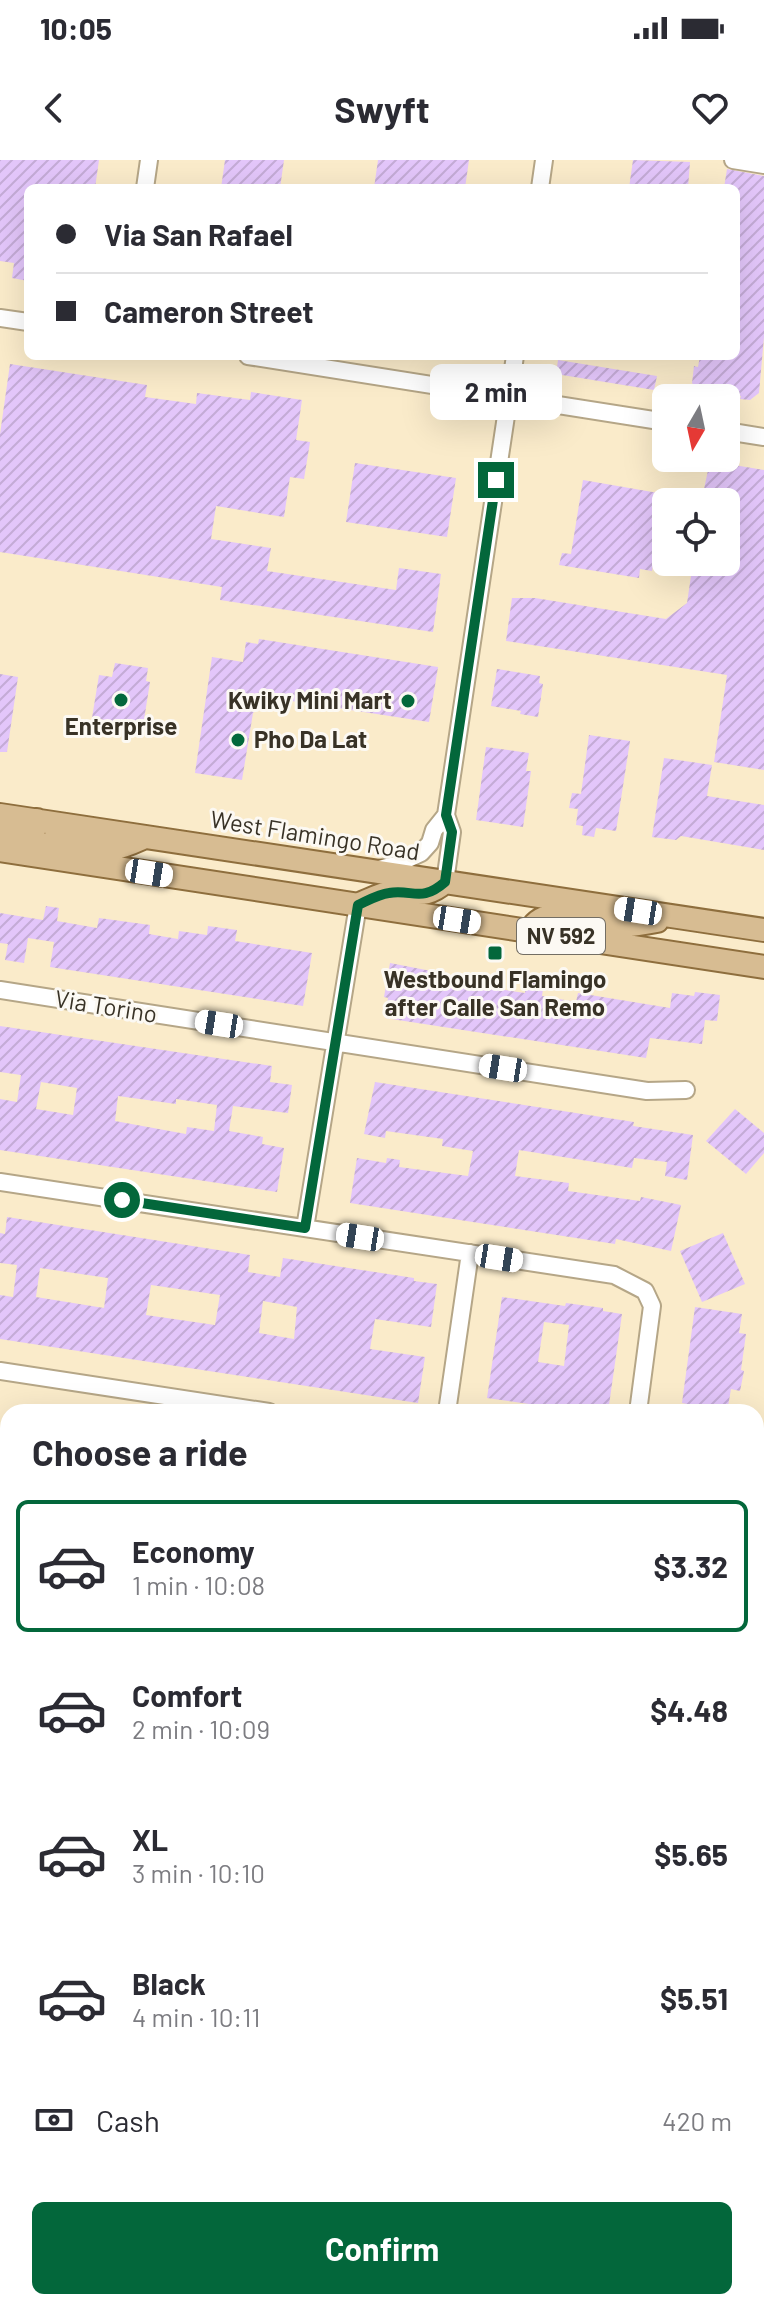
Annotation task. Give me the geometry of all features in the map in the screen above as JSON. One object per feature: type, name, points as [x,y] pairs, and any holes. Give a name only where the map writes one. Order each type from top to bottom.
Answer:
[{"type":"main road","name":"West Flamingo Road","points":[[0,815],[764,930]]},
{"type":"main road","points":[[0,835],[28,836],[33,833],[37,820]]},
{"type":"main road","points":[[33,855],[46,843],[57,841],[115,848],[146,837]]},
{"type":"main road","name":"NV 592","points":[[0,850],[758,963]]},
{"type":"main road","points":[[358,905],[390,892],[425,893],[445,882]]},
{"type":"main road","points":[[530,931],[546,916],[617,926],[682,918]]},
{"type":"street","points":[[146,184],[149,160]]},
{"type":"street","points":[[541,184],[544,160]]},
{"type":"street","points":[[733,160],[764,165]]},
{"type":"street","points":[[0,318],[24,321]]},
{"type":"street","points":[[273,360],[652,420]]},
{"type":"street","points":[[445,882],[452,832],[446,815],[514,360]]},
{"type":"street","points":[[740,433],[764,437]]},
{"type":"street","points":[[365,870],[395,865],[421,853],[446,815]]},
{"type":"street","points":[[305,1228],[358,905]]},
{"type":"street","name":"Via Torino","points":[[0,990],[647,1091],[686,1090]]},
{"type":"street","points":[[0,1182],[614,1275],[645,1291],[652,1306],[639,1404]]},
{"type":"street","points":[[448,1404],[470,1253]]},
{"type":"street","points":[[0,1371],[217,1404]]},
{"type":"building","points":[[0,160],[99,160],[96,184],[24,184],[24,280],[12,278],[14,263],[0,261]]},
{"type":"building","points":[[225,160],[284,160],[281,184],[222,184]]},
{"type":"building","points":[[378,160],[469,160],[466,184],[375,184]]},
{"type":"building","points":[[633,160],[690,162],[688,184],[630,184]]},
{"type":"building","points":[[727,169],[764,176],[764,337],[759,393],[750,400],[740,399],[740,384],[692,383],[694,366],[698,367],[699,360],[740,360],[740,184],[725,184]]},
{"type":"building","points":[[558,360],[657,376],[652,390],[556,374]]},
{"type":"building","points":[[10,364],[147,385],[145,397],[196,404],[197,393],[250,400],[251,392],[302,400],[296,440],[310,442],[304,479],[290,477],[284,517],[216,506],[211,539],[271,548],[267,571],[396,590],[399,568],[441,574],[433,632],[220,600],[222,587],[0,552],[0,434]]},
{"type":"building","points":[[355,463],[456,478],[447,537],[346,522]]},
{"type":"building","points":[[740,466],[764,470],[764,770],[714,762],[727,675],[506,641],[512,598],[535,598],[666,619],[687,603],[691,576],[740,576],[740,488],[704,488],[708,472],[740,472]]},
{"type":"building","points":[[583,480],[652,492],[652,571],[640,569],[639,578],[559,565],[562,553],[571,554]]},
{"type":"building","points":[[259,639],[438,667],[429,722],[272,698],[253,713],[242,780],[195,773],[212,657],[243,662],[246,642],[258,644]]},
{"type":"building","name":"Enterprise","points":[[115,663],[148,668],[146,681],[150,682],[143,726],[92,718],[99,675],[112,677]]},
{"type":"building","points":[[497,669],[540,676],[539,683],[543,684],[538,717],[491,706]]},
{"type":"building","points":[[0,674],[18,677],[7,752],[0,752]]},
{"type":"building","points":[[589,735],[630,741],[616,831],[596,828],[594,837],[582,835],[583,826],[576,825],[578,809],[569,808],[572,793],[581,794]]},
{"type":"building","points":[[486,747],[529,753],[526,771],[531,771],[523,827],[476,820]]},
{"type":"building","points":[[664,758],[712,765],[707,796],[764,805],[764,850],[681,836],[676,840],[652,837]]},
{"type":"building","points":[[46,906],[59,908],[57,921],[97,928],[99,918],[150,925],[149,934],[178,939],[179,931],[207,935],[208,926],[237,930],[235,941],[312,953],[303,1006],[50,967],[54,942],[28,938],[24,963],[5,960],[8,944],[0,943],[0,913],[43,920]]},
{"type":"building","points":[[390,963],[431,971],[430,979],[525,993],[527,979],[544,982],[542,996],[576,1002],[578,993],[670,1008],[672,993],[720,995],[717,1021],[705,1020],[702,1044],[650,1038],[646,1058],[385,1018],[388,998],[384,997]]},
{"type":"building","points":[[0,1026],[272,1066],[270,1082],[292,1085],[288,1113],[233,1106],[229,1131],[263,1137],[262,1144],[284,1148],[277,1192],[0,1150],[0,1099],[17,1102],[21,1075],[0,1072]],"holes":[[[41,1082],[77,1088],[73,1115],[36,1109]],[[118,1096],[176,1104],[176,1099],[217,1105],[214,1131],[187,1127],[186,1134],[115,1121]]]},
{"type":"building","points":[[375,1082],[634,1122],[633,1126],[693,1135],[687,1180],[665,1176],[667,1162],[634,1158],[632,1168],[519,1150],[515,1176],[569,1183],[568,1191],[640,1201],[641,1197],[681,1205],[671,1251],[616,1239],[615,1244],[350,1203],[357,1158],[386,1163],[387,1158],[400,1160],[399,1167],[468,1176],[473,1151],[442,1146],[443,1139],[386,1131],[385,1138],[364,1134]]},
{"type":"building","points":[[735,1109],[764,1133],[764,1153],[746,1174],[706,1141]]},
{"type":"building","points":[[7,1217],[250,1255],[248,1272],[280,1277],[283,1258],[437,1284],[431,1327],[375,1319],[370,1349],[425,1357],[418,1403],[0,1339],[0,1295],[13,1297],[17,1265],[0,1263],[0,1233],[5,1234]],"holes":[[[40,1268],[108,1278],[104,1308],[36,1297]],[[151,1285],[220,1295],[215,1325],[146,1315]],[[263,1301],[297,1307],[294,1339],[259,1333]]]},
{"type":"building","points":[[723,1233],[745,1284],[702,1302],[680,1251]]},
{"type":"building","points":[[502,1297],[603,1308],[603,1311],[622,1314],[609,1404],[529,1404],[487,1398]],"holes":[[[544,1322],[569,1325],[564,1366],[538,1362]]]},
{"type":"building","points":[[695,1307],[742,1314],[739,1333],[746,1334],[740,1391],[731,1389],[728,1404],[682,1403]]},
{"type":"place","name":"Enterprise","points":[[121,700]]},
{"type":"place","name":"Kwiky Mini Mart","points":[[408,701]]},
{"type":"place","name":"Pho Da Lat","points":[[238,740]]},
{"type":"place","name":"Westbound Flamingo after Calle San Remo","points":[[495,953]]},
{"type":"route","points":[[122,1200],[305,1228],[358,905],[390,892],[425,893],[445,882],[452,832],[446,815],[496,480]]}]
